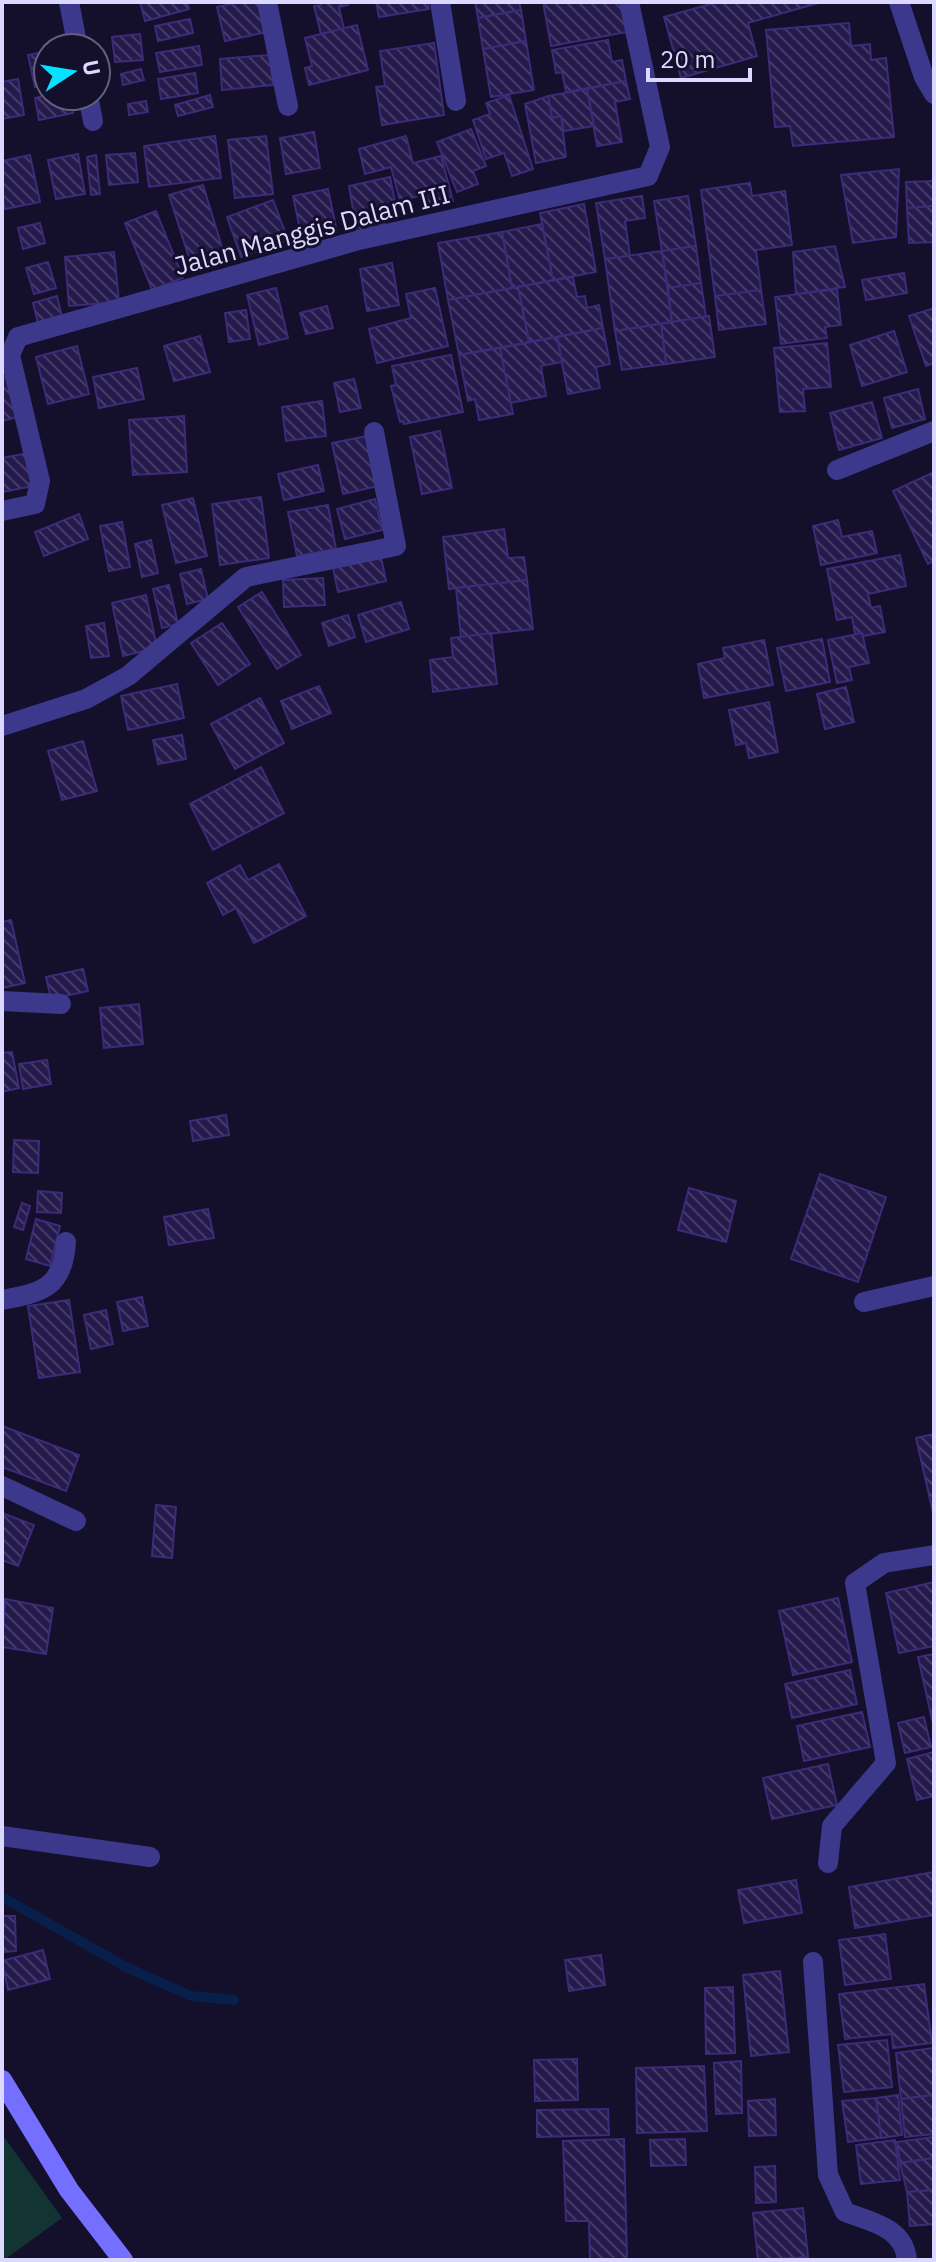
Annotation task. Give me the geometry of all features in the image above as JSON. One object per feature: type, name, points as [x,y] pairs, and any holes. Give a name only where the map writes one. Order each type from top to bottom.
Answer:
[{"type":"main road","points":[[2,2080],[69,2190],[123,2260]]},
{"type":"street","points":[[69,2],[75,32]]},
{"type":"street","points":[[267,2],[288,106]]},
{"type":"street","points":[[440,2],[456,101]]},
{"type":"street","name":"Jalan Manggis Dalam III","points":[[2,511],[35,504],[40,481],[10,355],[18,337],[359,240],[648,176],[660,147],[629,2]]},
{"type":"street","points":[[899,2],[924,77],[934,94]]},
{"type":"street","points":[[91,112],[93,121]]},
{"type":"street","points":[[837,470],[934,431]]},
{"type":"street","points":[[2,726],[86,699],[128,676],[246,577],[396,546],[374,432]]},
{"type":"street","points":[[2,1001],[61,1004]]},
{"type":"street","points":[[2,1300],[38,1293],[56,1281],[65,1258],[66,1242]]},
{"type":"street","points":[[864,1302],[934,1286]]},
{"type":"street","points":[[2,1486],[76,1521]]},
{"type":"street","points":[[828,1863],[832,1826],[886,1763],[855,1583],[884,1563],[934,1555]]},
{"type":"street","points":[[2,1836],[150,1857]]},
{"type":"street","points":[[813,1962],[828,2175],[845,2212],[891,2229],[906,2249],[907,2260]]},
{"type":"green space","points":[[2,2134],[62,2218],[4,2260],[2,2260]]},
{"type":"building","points":[[140,2],[187,2],[189,9],[145,21]]},
{"type":"building","points":[[261,2],[267,32],[225,41],[217,7]]},
{"type":"building","points":[[320,2],[347,2],[348,5],[339,7],[344,29],[321,34],[314,6],[321,5]]},
{"type":"building","points":[[376,2],[428,2],[429,9],[379,17]]},
{"type":"building","points":[[475,2],[519,2],[521,10],[478,18]]},
{"type":"building","points":[[543,2],[622,2],[627,32],[551,46]]},
{"type":"building","points":[[718,2],[822,2],[748,23],[757,56],[681,78],[664,17]]},
{"type":"building","points":[[521,10],[526,41],[483,49],[478,18]]},
{"type":"building","points":[[190,19],[193,33],[158,41],[155,26]]},
{"type":"building","points":[[849,23],[851,46],[870,44],[871,60],[886,58],[894,137],[793,146],[790,126],[775,127],[766,30]]},
{"type":"building","points":[[357,25],[368,70],[309,85],[305,68],[312,66],[305,38]]},
{"type":"building","points":[[140,34],[143,60],[115,62],[112,37]]},
{"type":"building","points":[[608,40],[612,62],[622,60],[626,81],[566,92],[562,72],[556,73],[552,50]]},
{"type":"building","points":[[526,41],[534,90],[491,97],[483,49]]},
{"type":"building","points":[[434,43],[444,115],[382,125],[376,87],[385,86],[380,51]]},
{"type":"building","points":[[199,46],[202,65],[160,72],[156,53]]},
{"type":"building","points":[[270,55],[273,85],[222,90],[220,59]]},
{"type":"building","points":[[141,69],[144,80],[123,85],[121,74]]},
{"type":"building","points":[[195,73],[198,93],[161,99],[158,79]]},
{"type":"building","points":[[18,79],[24,115],[2,119],[2,82]]},
{"type":"building","points":[[626,81],[630,99],[615,102],[622,142],[597,146],[587,89]]},
{"type":"building","points":[[587,89],[594,126],[564,131],[561,116],[552,118],[548,96]]},
{"type":"building","points":[[210,95],[213,107],[178,116],[175,105]]},
{"type":"building","points":[[509,95],[533,169],[512,176],[504,153],[486,159],[473,120],[490,114],[486,103]]},
{"type":"building","points":[[548,96],[552,118],[561,116],[566,157],[536,163],[525,104]]},
{"type":"building","points":[[146,101],[148,112],[129,115],[128,104]]},
{"type":"building","points":[[38,112],[73,113],[39,120]]},
{"type":"building","points":[[471,129],[486,166],[473,171],[478,184],[457,192],[437,142]]},
{"type":"building","points":[[314,132],[320,168],[286,174],[280,138]]},
{"type":"building","points":[[215,136],[221,178],[149,187],[144,146]]},
{"type":"building","points":[[266,136],[273,194],[235,198],[228,140]]},
{"type":"building","points":[[406,136],[413,163],[441,156],[453,201],[426,208],[422,195],[400,201],[391,167],[365,174],[359,149]]},
{"type":"building","points":[[135,153],[138,182],[109,185],[106,155]]},
{"type":"building","points":[[78,154],[85,194],[56,199],[48,160]]},
{"type":"building","points":[[30,155],[40,202],[5,209],[2,161]]},
{"type":"building","points":[[96,155],[100,194],[91,195],[87,157]]},
{"type":"building","points":[[899,169],[896,237],[853,243],[841,175]]},
{"type":"building","points":[[390,177],[398,217],[384,220],[386,231],[358,237],[349,186]]},
{"type":"building","points":[[934,181],[934,206],[907,208],[906,182]]},
{"type":"building","points":[[750,183],[752,196],[785,191],[792,245],[756,250],[761,290],[715,296],[701,190]]},
{"type":"building","points":[[203,185],[225,257],[192,267],[169,195]]},
{"type":"building","points":[[328,189],[337,232],[302,239],[293,196]]},
{"type":"building","points":[[642,196],[645,218],[625,221],[630,256],[605,259],[596,203]]},
{"type":"building","points":[[688,196],[696,246],[662,251],[654,201]]},
{"type":"building","points":[[273,200],[288,240],[241,257],[227,217]]},
{"type":"building","points":[[584,204],[596,272],[553,280],[540,213]]},
{"type":"building","points":[[934,206],[934,242],[909,243],[907,208]]},
{"type":"building","points":[[156,211],[183,278],[152,290],[125,223]]},
{"type":"building","points":[[40,223],[45,243],[23,249],[18,228]]},
{"type":"building","points":[[542,224],[553,280],[512,288],[502,232]]},
{"type":"building","points":[[502,232],[512,288],[448,300],[438,243]]},
{"type":"building","points":[[696,246],[701,283],[668,288],[662,251]]},
{"type":"building","points":[[835,246],[845,287],[796,294],[793,252]]},
{"type":"building","points":[[662,251],[672,322],[615,331],[605,259]]},
{"type":"building","points":[[114,252],[119,302],[69,306],[65,257]]},
{"type":"building","points":[[48,262],[56,288],[34,294],[26,268]]},
{"type":"building","points":[[392,263],[399,305],[367,311],[360,269]]},
{"type":"building","points":[[904,273],[907,293],[866,300],[862,280]]},
{"type":"building","points":[[573,277],[577,297],[585,296],[587,308],[599,305],[603,328],[529,342],[518,287]]},
{"type":"building","points":[[701,283],[706,317],[672,322],[668,288]]},
{"type":"building","points":[[518,287],[529,342],[459,355],[448,300]]},
{"type":"building","points":[[276,288],[288,338],[259,345],[247,295]]},
{"type":"building","points":[[435,288],[448,346],[377,363],[369,329],[411,318],[406,294]]},
{"type":"building","points":[[837,289],[841,325],[825,327],[827,338],[781,344],[775,297]]},
{"type":"building","points":[[761,290],[766,324],[719,330],[715,296]]},
{"type":"building","points":[[57,296],[63,321],[39,327],[33,303]]},
{"type":"building","points":[[327,306],[333,328],[306,334],[300,313]]},
{"type":"building","points":[[934,308],[934,363],[926,366],[909,316]]},
{"type":"building","points":[[246,310],[250,339],[229,342],[225,313]]},
{"type":"building","points":[[709,316],[715,357],[666,364],[661,324]]},
{"type":"building","points":[[661,324],[666,364],[622,370],[615,331]]},
{"type":"building","points":[[603,328],[610,364],[596,367],[600,388],[568,394],[557,337]]},
{"type":"building","points":[[894,331],[907,372],[862,386],[850,345]]},
{"type":"building","points":[[200,336],[210,372],[174,381],[164,346]]},
{"type":"building","points":[[557,337],[562,362],[541,366],[546,396],[510,403],[500,348]]},
{"type":"building","points":[[827,343],[831,387],[803,389],[805,411],[780,412],[774,348]]},
{"type":"building","points":[[77,346],[89,394],[48,404],[36,357]]},
{"type":"building","points":[[500,348],[513,414],[479,420],[475,399],[468,401],[459,355]]},
{"type":"building","points":[[451,355],[463,412],[404,424],[400,422],[391,386],[396,385],[392,366]]},
{"type":"building","points":[[137,368],[144,399],[99,408],[93,377]]},
{"type":"building","points":[[9,377],[18,417],[2,421],[2,378]]},
{"type":"building","points":[[354,379],[361,408],[340,412],[334,383]]},
{"type":"building","points":[[918,389],[925,419],[892,428],[884,398]]},
{"type":"building","points":[[322,401],[326,436],[286,441],[282,407]]},
{"type":"building","points":[[872,402],[882,438],[839,450],[830,413]]},
{"type":"building","points":[[184,416],[187,472],[133,475],[129,420]]},
{"type":"building","points":[[440,431],[452,488],[422,494],[410,437]]},
{"type":"building","points":[[367,436],[378,486],[343,494],[332,443]]},
{"type":"building","points":[[28,453],[34,486],[2,492],[2,458]]},
{"type":"building","points":[[318,465],[324,491],[284,500],[278,474]]},
{"type":"building","points":[[934,472],[934,561],[928,564],[893,491]]},
{"type":"building","points":[[261,497],[269,558],[220,565],[212,504]]},
{"type":"building","points":[[193,498],[207,556],[176,563],[162,505]]},
{"type":"building","points":[[375,499],[382,530],[345,539],[337,509]]},
{"type":"building","points":[[328,505],[336,549],[297,556],[288,512]]},
{"type":"building","points":[[79,514],[88,539],[44,556],[35,532]]},
{"type":"building","points":[[838,520],[842,537],[872,531],[877,553],[821,565],[813,526]]},
{"type":"building","points":[[122,522],[130,567],[109,571],[100,526]]},
{"type":"building","points":[[504,529],[508,558],[524,557],[527,580],[449,589],[443,537]]},
{"type":"building","points":[[151,540],[158,573],[142,577],[135,544]]},
{"type":"building","points":[[900,555],[906,586],[868,594],[871,608],[880,606],[885,632],[863,636],[862,633],[855,634],[852,617],[837,620],[827,569]]},
{"type":"building","points":[[381,557],[386,581],[338,592],[333,568]]},
{"type":"building","points":[[201,569],[208,599],[187,604],[180,574]]},
{"type":"building","points":[[323,578],[325,605],[284,607],[283,580]]},
{"type":"building","points":[[527,580],[533,629],[461,637],[456,588]]},
{"type":"building","points":[[169,585],[178,624],[162,628],[153,589]]},
{"type":"building","points":[[262,592],[301,655],[277,669],[238,607]]},
{"type":"building","points":[[146,595],[157,648],[123,656],[112,603]]},
{"type":"building","points":[[401,602],[409,629],[366,642],[358,615]]},
{"type":"building","points":[[348,615],[355,637],[329,646],[322,623]]},
{"type":"building","points":[[104,623],[109,656],[91,658],[86,626]]},
{"type":"building","points":[[222,623],[250,664],[218,685],[191,643]]},
{"type":"building","points":[[491,633],[497,684],[433,692],[430,660],[453,657],[451,638]]},
{"type":"building","points":[[862,633],[869,663],[849,667],[852,680],[837,683],[828,640]]},
{"type":"building","points":[[822,639],[830,682],[786,691],[777,648]]},
{"type":"building","points":[[764,640],[773,685],[704,698],[698,664],[725,658],[723,648]]},
{"type":"building","points":[[177,684],[184,718],[128,730],[121,696]]},
{"type":"building","points":[[319,686],[331,713],[292,729],[281,701]]},
{"type":"building","points":[[846,687],[854,722],[825,729],[817,694]]},
{"type":"building","points":[[260,698],[284,743],[235,769],[211,724]]},
{"type":"building","points":[[769,702],[778,752],[749,758],[746,743],[736,745],[729,710]]},
{"type":"building","points":[[182,735],[186,759],[158,764],[153,740]]},
{"type":"building","points":[[83,741],[97,791],[62,800],[48,751]]},
{"type":"building","points":[[261,767],[284,813],[213,850],[190,804]]},
{"type":"building","points":[[279,864],[306,916],[254,943],[236,908],[223,915],[207,883],[240,865],[248,880]]},
{"type":"building","points":[[11,920],[25,983],[2,988],[2,922]]},
{"type":"building","points":[[83,969],[88,991],[51,999],[46,977]]},
{"type":"building","points":[[139,1004],[143,1044],[104,1048],[100,1008]]},
{"type":"building","points":[[12,1052],[19,1088],[2,1092],[2,1053]]},
{"type":"building","points":[[47,1060],[51,1084],[23,1089],[19,1064]]},
{"type":"building","points":[[226,1115],[229,1135],[193,1141],[190,1121]]},
{"type":"building","points":[[14,1140],[39,1141],[38,1173],[13,1172]]},
{"type":"building","points":[[820,1174],[886,1197],[858,1282],[791,1259]]},
{"type":"building","points":[[689,1188],[736,1201],[726,1242],[678,1230]]},
{"type":"building","points":[[38,1191],[62,1193],[61,1213],[37,1212]]},
{"type":"building","points":[[22,1203],[30,1206],[23,1230],[14,1227]]},
{"type":"building","points":[[208,1209],[214,1238],[169,1245],[164,1217]]},
{"type":"building","points":[[36,1219],[60,1226],[50,1266],[26,1259]]},
{"type":"building","points":[[142,1297],[148,1326],[123,1331],[117,1302]]},
{"type":"building","points":[[69,1300],[80,1372],[39,1378],[28,1306]]},
{"type":"building","points":[[106,1310],[113,1344],[91,1349],[84,1315]]},
{"type":"building","points":[[2,1426],[79,1455],[66,1491],[2,1467]]},
{"type":"building","points":[[934,1434],[934,1517],[916,1438]]},
{"type":"building","points":[[156,1505],[176,1507],[172,1558],[152,1556]]},
{"type":"building","points":[[2,1513],[34,1525],[18,1566],[2,1560]]},
{"type":"building","points":[[934,1582],[934,1646],[899,1653],[886,1593]]},
{"type":"building","points":[[838,1598],[852,1662],[793,1675],[779,1611]]},
{"type":"building","points":[[5,1599],[53,1608],[46,1654],[2,1647]]},
{"type":"building","points":[[934,1654],[934,1723],[933,1724],[918,1657]]},
{"type":"building","points":[[850,1670],[857,1704],[792,1718],[785,1684]]},
{"type":"building","points":[[862,1712],[870,1747],[804,1761],[797,1726]]},
{"type":"building","points":[[924,1717],[931,1747],[905,1753],[898,1723]]},
{"type":"building","points":[[934,1752],[934,1796],[917,1800],[907,1759]]},
{"type":"building","points":[[828,1764],[837,1805],[772,1819],[763,1778]]},
{"type":"building","points":[[934,1872],[934,1915],[855,1928],[849,1887]]},
{"type":"building","points":[[796,1880],[802,1913],[744,1923],[738,1890]]},
{"type":"building","points":[[2,1916],[15,1916],[16,1951],[2,1952]]},
{"type":"building","points":[[885,1934],[891,1979],[845,1985],[839,1940]]},
{"type":"building","points":[[43,1950],[50,1979],[8,1990],[2,1961]]},
{"type":"building","points":[[601,1955],[605,1985],[569,1991],[565,1960]]},
{"type":"building","points":[[780,1971],[789,2052],[751,2056],[743,1975]]},
{"type":"building","points":[[924,1984],[932,2043],[893,2048],[892,2034],[845,2039],[839,1994]]},
{"type":"building","points":[[733,1987],[735,2053],[706,2054],[705,1988]]},
{"type":"building","points":[[887,2040],[892,2087],[844,2092],[838,2045]]},
{"type":"building","points":[[934,2048],[934,2095],[901,2099],[896,2053]]},
{"type":"building","points":[[577,2059],[578,2100],[535,2101],[534,2060]]},
{"type":"building","points":[[741,2061],[742,2113],[716,2114],[714,2063]]},
{"type":"building","points":[[704,2066],[707,2131],[637,2133],[636,2068]]},
{"type":"building","points":[[898,2095],[902,2135],[881,2138],[876,2098]]},
{"type":"building","points":[[934,2095],[934,2134],[905,2137],[901,2099]]},
{"type":"building","points":[[876,2098],[881,2138],[848,2142],[842,2101]]},
{"type":"building","points":[[775,2099],[776,2135],[749,2136],[748,2101]]},
{"type":"building","points":[[608,2109],[609,2135],[537,2137],[537,2110]]},
{"type":"building","points":[[934,2137],[934,2158],[900,2163],[897,2142]]},
{"type":"building","points":[[624,2139],[627,2259],[590,2260],[589,2221],[566,2221],[563,2141]]},
{"type":"building","points":[[685,2139],[686,2165],[651,2166],[650,2140]]},
{"type":"building","points":[[895,2140],[900,2180],[861,2184],[856,2145]]},
{"type":"building","points":[[934,2158],[934,2190],[907,2192],[900,2163]]},
{"type":"building","points":[[775,2166],[776,2202],[756,2203],[755,2167]]},
{"type":"building","points":[[934,2190],[934,2224],[910,2226],[907,2192]]},
{"type":"building","points":[[803,2208],[808,2257],[758,2260],[753,2213]]},
{"type":"waterway","points":[[2,1897],[126,1967],[191,1996],[234,2000]]}]
